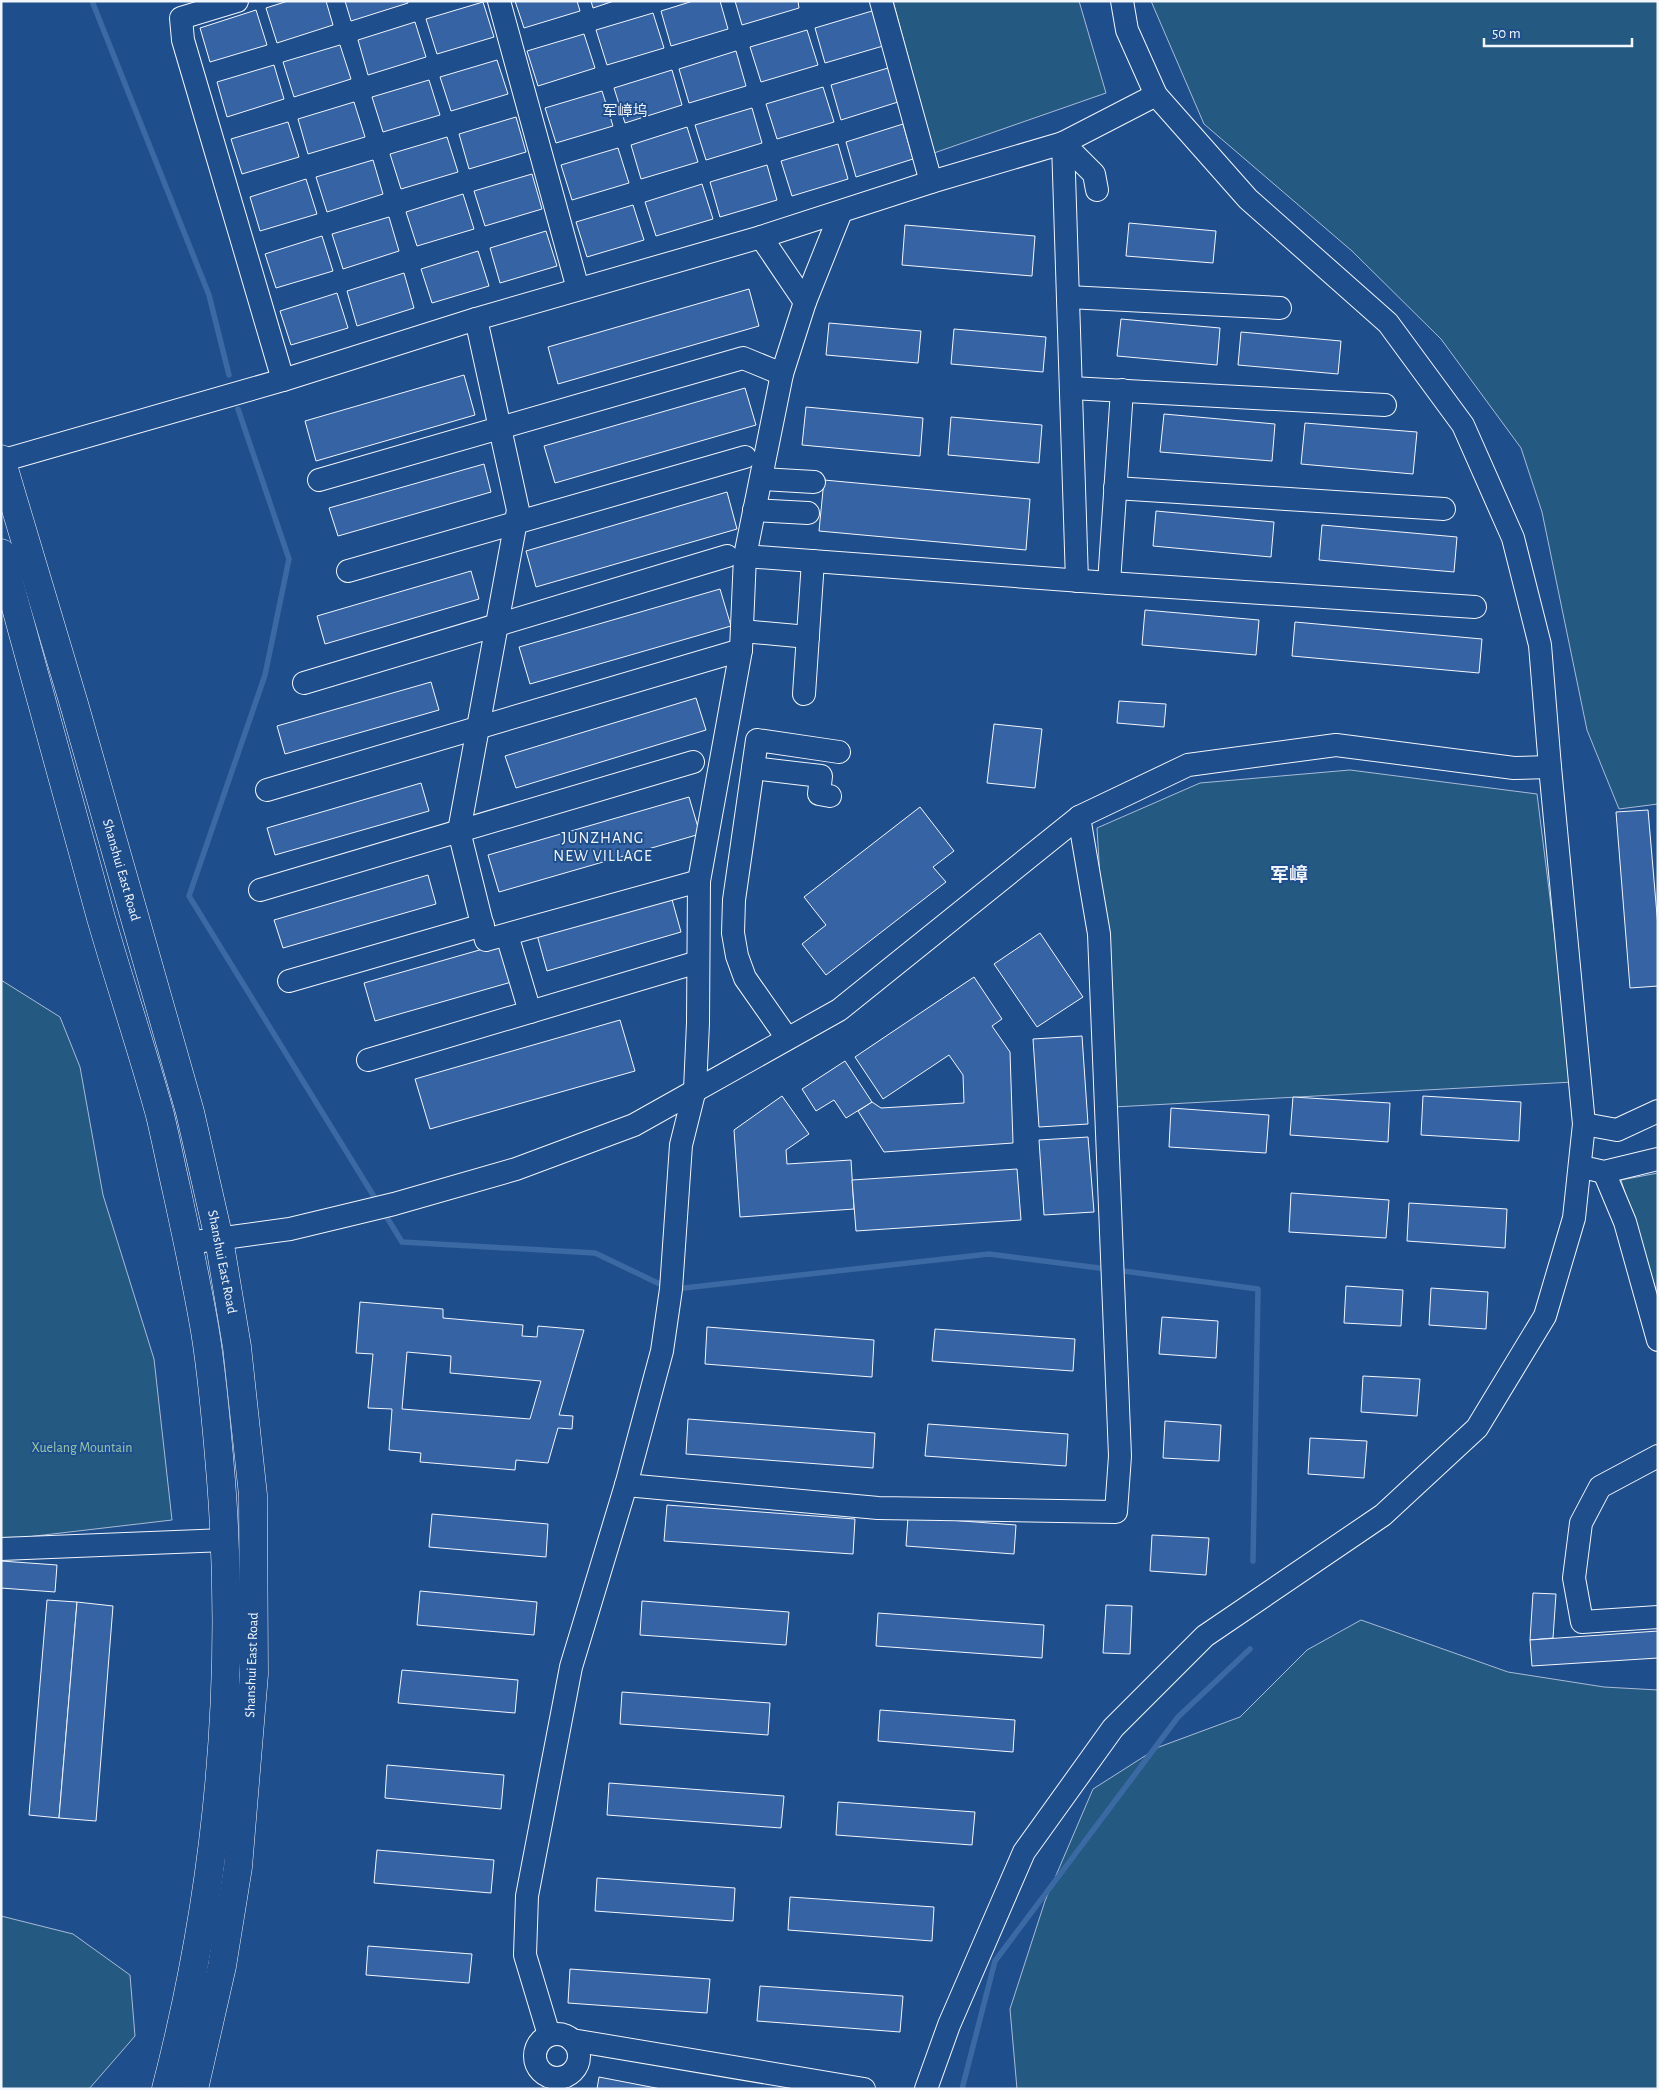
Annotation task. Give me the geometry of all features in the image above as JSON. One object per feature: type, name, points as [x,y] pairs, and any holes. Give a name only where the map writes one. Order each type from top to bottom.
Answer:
[{"type":"highway","name":"Shanshui East Road","points":[[1,460],[74,704],[190,1112],[219,1239],[237,1348],[253,1495],[254,1674],[238,1867],[222,1966],[194,2089]]},
{"type":"highway","name":"Shanshui East Road","points":[[1,554],[102,920],[160,1117],[188,1244],[205,1334],[216,1422],[225,1540],[227,1642],[223,1748],[213,1854],[183,2024],[166,2089]]},
{"type":"street","points":[[237,1],[181,18],[183,40],[283,380]]},
{"type":"street","points":[[499,1],[578,289]]},
{"type":"street","points":[[881,1],[931,182]]},
{"type":"street","points":[[926,2089],[949,2025],[1024,1852],[1113,1728],[1205,1636],[1383,1515],[1477,1428],[1545,1316],[1574,1218],[1584,1124],[1538,636],[1513,538],[1463,425],[1388,323],[1248,199],[1156,95],[1127,30],[1122,1]]},
{"type":"street","points":[[1,460],[283,380],[476,319],[761,237],[931,182],[1062,143],[1156,95]]},
{"type":"street","points":[[1062,143],[1094,174],[1096,190]]},
{"type":"street","points":[[1062,143],[1077,581]]},
{"type":"street","points":[[549,2035],[525,1955],[527,1896],[571,1667],[626,1485],[662,1351],[672,1289],[681,1145],[695,1090],[698,1023],[698,882],[742,641],[736,556],[754,510],[782,374],[805,302],[841,212]]},
{"type":"street","points":[[761,237],[805,302]]},
{"type":"street","points":[[1068,297],[1280,308]]},
{"type":"street","points":[[476,319],[518,510],[459,831],[486,940],[698,882]]},
{"type":"street","points":[[319,480],[743,358],[782,374]]},
{"type":"street","points":[[1071,388],[1385,404]]},
{"type":"street","points":[[1110,583],[1122,390]]},
{"type":"street","points":[[348,571],[745,457]]},
{"type":"street","points":[[761,479],[814,482]]},
{"type":"street","points":[[1116,488],[1444,509]]},
{"type":"street","points":[[754,510],[808,513]]},
{"type":"street","points":[[304,682],[736,556],[1475,607]]},
{"type":"street","points":[[804,694],[813,561]]},
{"type":"street","points":[[267,790],[478,727],[742,641],[808,637]]},
{"type":"street","points":[[787,1038],[745,978],[737,956],[733,932],[734,900],[757,740],[839,752]]},
{"type":"street","points":[[188,1244],[290,1229],[394,1204],[516,1169],[625,1128],[838,1010],[1079,817],[1188,766],[1336,745],[1514,768],[1550,766]]},
{"type":"street","points":[[260,890],[692,762]]},
{"type":"street","points":[[753,768],[821,776],[819,794],[830,796]]},
{"type":"street","points":[[626,1485],[878,1508],[1116,1512],[1120,1456],[1098,934],[1079,817]]},
{"type":"street","points":[[289,981],[483,925]]},
{"type":"street","points":[[507,935],[530,1012]]},
{"type":"street","points":[[368,1060],[698,962]]},
{"type":"street","points":[[1584,1124],[1616,1130],[1658,1110]]},
{"type":"street","points":[[1579,1167],[1604,1172],[1658,1159]]},
{"type":"street","points":[[1604,1172],[1625,1222],[1658,1340]]},
{"type":"street","points":[[1658,1456],[1600,1487],[1581,1523],[1574,1578],[1582,1622],[1658,1617]]},
{"type":"street","points":[[1,1549],[225,1540]]},
{"type":"street","points":[[572,2040],[579,2050],[579,2062],[564,2083],[542,2072],[536,2063],[535,2052],[540,2042],[549,2035],[561,2034],[572,2040],[864,2089]]},
{"type":"green space","points":[[893,1],[1079,1],[1106,93],[934,153]]},
{"type":"green space","points":[[1151,1],[1658,1],[1658,804],[1619,809],[1587,730],[1542,512],[1521,448],[1441,339],[1352,251],[1204,124]]},
{"type":"green space","points":[[1350,770],[1537,794],[1573,1082],[1114,1107],[1097,828],[1200,783]]},
{"type":"green space","name":"Xuelang Mountain","points":[[1,980],[60,1017],[80,1067],[103,1195],[154,1359],[172,1520],[1,1540]]},
{"type":"green space","points":[[1658,1173],[1658,1296],[1621,1180]]},
{"type":"green space","points":[[1361,1620],[1508,1672],[1604,1687],[1658,1690],[1658,2089],[1017,2089],[1010,2009],[1045,1901],[1093,1789],[1159,1747],[1240,1717],[1307,1650]]},
{"type":"green space","points":[[1,1916],[73,1934],[130,1975],[135,2036],[89,2089],[1,2089]]},
{"type":"building","points":[[288,1],[326,1],[333,25],[277,43],[266,8]]},
{"type":"building","points":[[345,1],[408,1],[408,3],[351,21]]},
{"type":"building","points":[[515,1],[577,1],[580,11],[524,28]]},
{"type":"building","points":[[591,1],[614,1],[593,8]]},
{"type":"building","points":[[693,1],[720,1],[728,29],[671,46],[661,11]]},
{"type":"building","points":[[735,1],[798,1],[799,8],[742,25]]},
{"type":"building","points":[[483,2],[494,37],[437,54],[426,19]]},
{"type":"building","points":[[256,10],[267,45],[210,62],[200,28]]},
{"type":"building","points":[[872,11],[883,46],[825,63],[815,28]]},
{"type":"building","points":[[653,13],[664,48],[607,65],[596,30]]},
{"type":"building","points":[[415,22],[426,57],[368,75],[358,40]]},
{"type":"building","points":[[807,30],[818,65],[761,82],[750,47]]},
{"type":"building","points":[[584,34],[595,68],[538,86],[527,51]]},
{"type":"building","points":[[340,45],[351,79],[294,97],[283,62]]},
{"type":"building","points":[[736,51],[746,86],[689,103],[679,69]]},
{"type":"building","points":[[497,60],[508,94],[451,111],[440,77]]},
{"type":"building","points":[[274,65],[284,99],[227,117],[217,82]]},
{"type":"building","points":[[888,68],[898,102],[841,120],[831,85]]},
{"type":"building","points":[[672,70],[682,105],[625,123],[614,88]]},
{"type":"building","points":[[429,80],[440,115],[383,132],[372,97]]},
{"type":"building","points":[[823,87],[834,122],[777,139],[766,104]]},
{"type":"building","points":[[602,91],[613,126],[556,143],[545,108]]},
{"type":"building","points":[[354,102],[365,137],[308,154],[298,119]]},
{"type":"building","points":[[752,108],[762,143],[706,160],[695,125]]},
{"type":"building","points":[[516,117],[526,152],[469,169],[459,134]]},
{"type":"building","points":[[288,122],[299,157],[242,174],[231,139]]},
{"type":"building","points":[[903,124],[913,159],[856,177],[846,142]]},
{"type":"building","points":[[687,127],[698,162],[641,179],[631,145]]},
{"type":"building","points":[[447,137],[458,172],[401,189],[390,154]]},
{"type":"building","points":[[838,144],[848,179],[792,196],[781,161]]},
{"type":"building","points":[[618,148],[629,183],[572,200],[561,165]]},
{"type":"building","points":[[373,160],[383,194],[327,212],[316,177]]},
{"type":"building","points":[[767,165],[777,200],[720,217],[710,182]]},
{"type":"building","points":[[532,174],[542,209],[485,226],[474,191]]},
{"type":"building","points":[[306,179],[317,214],[260,231],[250,197]]},
{"type":"building","points":[[702,184],[713,219],[656,236],[645,202]]},
{"type":"building","points":[[463,194],[474,229],[417,246],[406,212]]},
{"type":"building","points":[[633,205],[644,240],[587,257],[576,222]]},
{"type":"building","points":[[389,217],[399,251],[343,269],[332,234]]},
{"type":"building","points":[[1129,223],[1216,231],[1213,263],[1126,256]]},
{"type":"building","points":[[905,225],[1035,236],[1032,276],[902,265]]},
{"type":"building","points":[[546,231],[557,266],[500,283],[490,248]]},
{"type":"building","points":[[322,236],[333,271],[276,288],[265,254]]},
{"type":"building","points":[[478,251],[489,286],[432,303],[421,269]]},
{"type":"building","points":[[404,273],[414,308],[357,326],[347,291]]},
{"type":"building","points":[[749,289],[759,326],[558,384],[548,347]]},
{"type":"building","points":[[337,293],[348,328],[291,345],[280,311]]},
{"type":"building","points":[[1121,319],[1220,328],[1217,365],[1117,356]]},
{"type":"building","points":[[829,323],[921,331],[918,363],[826,355]]},
{"type":"building","points":[[954,329],[1046,337],[1043,372],[951,364]]},
{"type":"building","points":[[1241,332],[1341,341],[1338,374],[1238,365]]},
{"type":"building","points":[[464,375],[475,415],[316,461],[305,421]]},
{"type":"building","points":[[745,388],[756,425],[555,483],[544,446]]},
{"type":"building","points":[[806,407],[923,418],[920,456],[802,445]]},
{"type":"building","points":[[1164,414],[1275,424],[1272,461],[1160,452]]},
{"type":"building","points":[[951,417],[1042,425],[1039,463],[948,455]]},
{"type":"building","points":[[1305,423],[1417,432],[1413,474],[1301,464]]},
{"type":"building","points":[[484,464],[491,492],[338,536],[329,508]]},
{"type":"building","points":[[824,480],[1030,499],[1026,550],[819,531]]},
{"type":"building","points":[[727,492],[737,529],[536,587],[526,551]]},
{"type":"building","points":[[1156,511],[1274,522],[1271,557],[1153,546]]},
{"type":"building","points":[[1322,525],[1457,537],[1454,572],[1319,560]]},
{"type":"building","points":[[471,571],[479,599],[325,644],[317,616]]},
{"type":"building","points":[[720,589],[731,626],[530,684],[519,647]]},
{"type":"building","points":[[1145,610],[1259,620],[1256,655],[1142,645]]},
{"type":"building","points":[[1295,622],[1482,639],[1479,673],[1292,656]]},
{"type":"building","points":[[431,682],[439,710],[285,754],[277,726]]},
{"type":"building","points":[[696,698],[706,730],[516,788],[505,756]]},
{"type":"building","points":[[1119,701],[1166,704],[1164,727],[1117,723]]},
{"type":"building","points":[[994,724],[1042,729],[1035,788],[987,783]]},
{"type":"building","points":[[421,783],[429,811],[275,855],[267,828]]},
{"type":"building","points":[[689,797],[700,834],[499,892],[488,855]]},
{"type":"building","points":[[920,807],[954,851],[933,867],[946,882],[826,975],[802,944],[826,925],[804,897]]},
{"type":"building","points":[[1648,810],[1658,927],[1658,986],[1630,988],[1616,812]]},
{"type":"building","points":[[428,875],[436,904],[283,948],[274,920]]},
{"type":"building","points":[[671,896],[681,932],[547,971],[537,935]]},
{"type":"building","points":[[1040,933],[1083,997],[1037,1027],[994,964]]},
{"type":"building","points":[[504,943],[515,981],[375,1021],[364,983]]},
{"type":"building","points":[[974,977],[1002,1019],[992,1026],[1010,1052],[1013,1143],[884,1152],[858,1111],[872,1102],[881,1108],[964,1103],[963,1075],[949,1055],[883,1099],[855,1057]]},
{"type":"building","points":[[620,1020],[635,1071],[430,1129],[415,1079]]},
{"type":"building","points":[[1082,1036],[1088,1124],[1039,1127],[1033,1039]]},
{"type":"building","points":[[845,1061],[872,1102],[846,1118],[834,1100],[816,1111],[802,1089]]},
{"type":"building","points":[[782,1096],[809,1134],[786,1150],[787,1164],[851,1160],[854,1209],[740,1217],[734,1130]]},
{"type":"building","points":[[1423,1096],[1521,1102],[1519,1141],[1421,1135]]},
{"type":"building","points":[[1293,1097],[1390,1103],[1388,1142],[1290,1135]]},
{"type":"building","points":[[1171,1108],[1269,1115],[1266,1153],[1169,1147]]},
{"type":"building","points":[[1088,1137],[1094,1212],[1044,1215],[1039,1140]]},
{"type":"building","points":[[1017,1169],[1021,1220],[856,1231],[852,1180]]},
{"type":"building","points":[[1291,1193],[1389,1200],[1386,1238],[1289,1232]]},
{"type":"building","points":[[1409,1203],[1507,1209],[1505,1248],[1407,1241]]},
{"type":"building","points":[[1346,1286],[1403,1290],[1401,1326],[1344,1323]]},
{"type":"building","points":[[1431,1288],[1488,1292],[1486,1329],[1429,1325]]},
{"type":"building","points":[[360,1302],[443,1309],[443,1318],[523,1325],[522,1336],[537,1337],[538,1326],[584,1330],[559,1415],[573,1416],[572,1429],[558,1428],[548,1463],[516,1460],[515,1470],[420,1462],[421,1453],[389,1450],[392,1409],[368,1408],[373,1354],[356,1353]],"holes":[[[407,1352],[451,1356],[450,1373],[541,1381],[530,1419],[402,1409]]]},
{"type":"building","points":[[1162,1317],[1218,1321],[1216,1358],[1159,1354]]},
{"type":"building","points":[[707,1327],[874,1340],[872,1377],[705,1364]]},
{"type":"building","points":[[935,1329],[1075,1339],[1073,1371],[932,1361]]},
{"type":"building","points":[[1363,1376],[1420,1379],[1417,1416],[1361,1412]]},
{"type":"building","points":[[688,1419],[875,1433],[873,1468],[686,1454]]},
{"type":"building","points":[[1165,1421],[1221,1425],[1219,1461],[1163,1458]]},
{"type":"building","points":[[928,1424],[1068,1434],[1066,1466],[925,1456]]},
{"type":"building","points":[[1310,1438],[1367,1441],[1364,1478],[1308,1474]]},
{"type":"building","points":[[667,1505],[855,1519],[853,1554],[664,1541]]},
{"type":"building","points":[[432,1514],[548,1524],[546,1557],[429,1547]]},
{"type":"building","points":[[908,1517],[1016,1525],[1014,1554],[906,1546]]},
{"type":"building","points":[[1152,1535],[1209,1538],[1206,1575],[1150,1571]]},
{"type":"building","points":[[1,1561],[57,1565],[55,1592],[1,1588]]},
{"type":"building","points":[[420,1591],[537,1602],[534,1635],[417,1625]]},
{"type":"building","points":[[1533,1593],[1556,1594],[1553,1638],[1530,1640]]},
{"type":"building","points":[[47,1600],[77,1602],[59,1818],[29,1815]]},
{"type":"building","points":[[642,1601],[789,1612],[786,1645],[640,1635]]},
{"type":"building","points":[[77,1602],[113,1606],[96,1821],[59,1818]]},
{"type":"building","points":[[1106,1605],[1132,1606],[1130,1654],[1103,1653]]},
{"type":"building","points":[[878,1613],[1044,1625],[1042,1658],[876,1646]]},
{"type":"building","points":[[1658,1631],[1658,1658],[1532,1666],[1530,1640]]},
{"type":"building","points":[[402,1670],[518,1680],[515,1713],[398,1703]]},
{"type":"building","points":[[622,1692],[770,1703],[768,1735],[620,1724]]},
{"type":"building","points":[[880,1710],[1015,1720],[1013,1752],[878,1741]]},
{"type":"building","points":[[387,1765],[504,1775],[501,1809],[385,1798]]},
{"type":"building","points":[[609,1783],[784,1796],[781,1828],[607,1815]]},
{"type":"building","points":[[838,1802],[975,1812],[972,1845],[836,1835]]},
{"type":"building","points":[[377,1850],[494,1860],[491,1893],[374,1883]]},
{"type":"building","points":[[597,1878],[735,1888],[733,1921],[595,1911]]},
{"type":"building","points":[[790,1897],[934,1907],[932,1941],[788,1930]]},
{"type":"building","points":[[368,1946],[472,1954],[469,1983],[366,1975]]},
{"type":"building","points":[[570,1969],[710,1979],[707,2013],[568,2003]]},
{"type":"building","points":[[760,1986],[903,1996],[900,2032],[757,2021]]},
{"type":"building","points":[[599,2077],[661,2089],[597,2089]]},
{"type":"waterway","points":[[92,1],[209,295],[229,375]]},
{"type":"waterway","points":[[238,409],[289,559],[265,675],[189,896],[378,1203]]},
{"type":"waterway","points":[[383,1211],[402,1242],[595,1253],[666,1287]]},
{"type":"waterway","points":[[675,1289],[989,1254],[1107,1269]]},
{"type":"waterway","points":[[1116,1270],[1258,1289],[1253,1561]]},
{"type":"waterway","points":[[962,2089],[995,1961],[1178,1717],[1250,1649]]},
{"type":"district","name":"军嶂坞","points":[[625,111]]},
{"type":"district","name":"JUNZHANG NEW VILLAGE","points":[[603,847]]},
{"type":"district","name":"军嶂","points":[[1289,875]]}]
